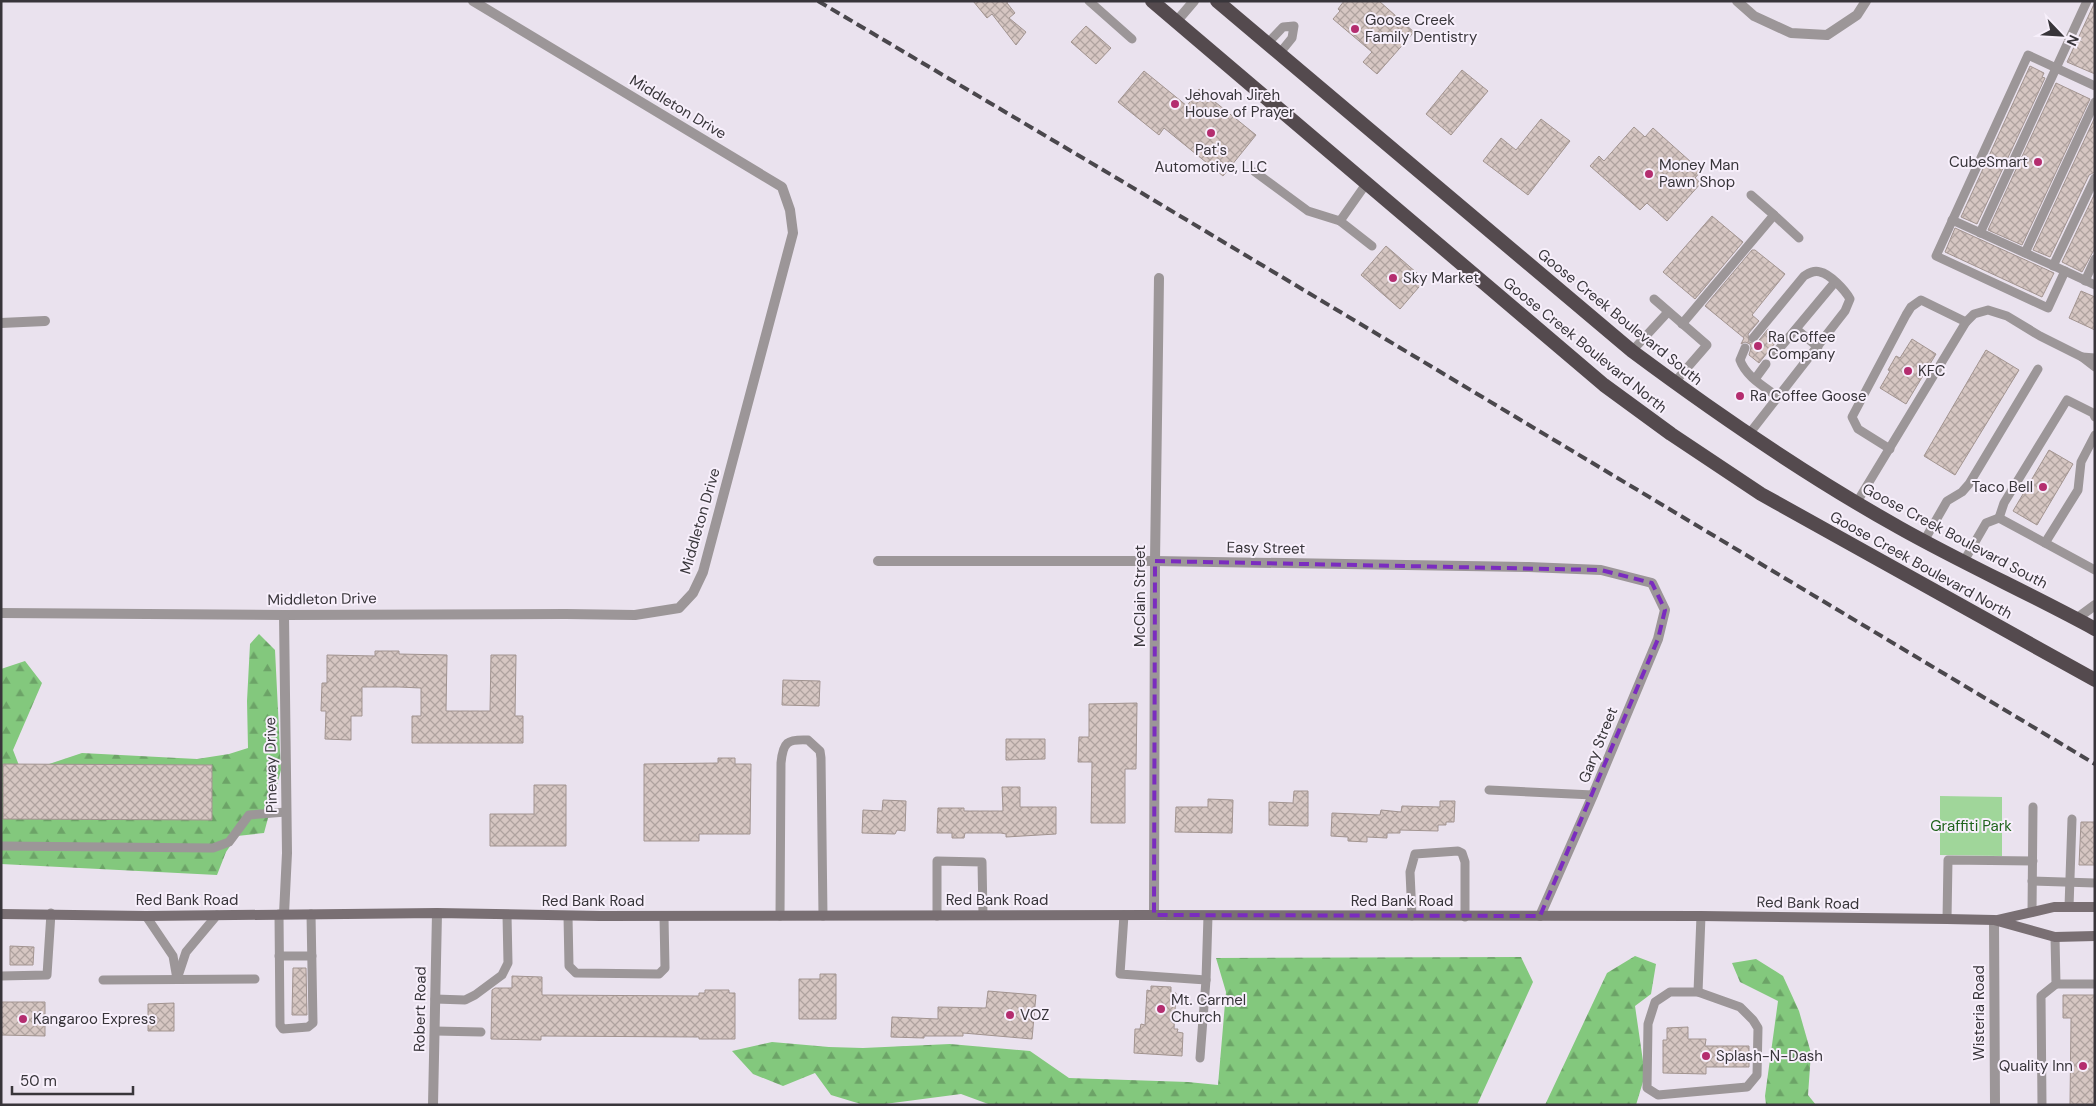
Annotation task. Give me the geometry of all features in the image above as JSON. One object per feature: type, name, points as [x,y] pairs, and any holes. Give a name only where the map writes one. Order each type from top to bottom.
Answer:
[{"type":"highway","name":"Goose Creek Boulevard North","points":[[1152,1],[1604,385],[1671,434],[1762,494],[2095,680]]},
{"type":"highway","name":"Goose Creek Boulevard South","points":[[1217,1],[1632,351],[1674,383],[1749,434],[1857,502],[1924,541],[2095,629]]},
{"type":"main road","name":"Red Bank Road","points":[[1,914],[146,916],[437,913],[568,916],[1701,916],[1994,920],[2054,907],[2095,907]]},
{"type":"main road","name":"Red Bank Road","points":[[1994,920],[2055,937],[2095,936]]},
{"type":"street","name":"Middleton Drive","points":[[1,613],[284,615],[449,613],[635,616],[679,608],[693,593],[703,572],[793,232],[790,210],[782,187],[473,1]]},
{"type":"street","points":[[1176,22],[1194,1]]},
{"type":"street","points":[[1737,1],[1754,16],[1791,33],[1826,35],[1857,15],[1866,1]]},
{"type":"street","name":"McClain Street","points":[[1154,915],[1155,561],[1159,278]]},
{"type":"street","points":[[1,323],[44,321]]},
{"type":"street","name":"Easy Street","points":[[878,561],[1155,561],[1530,566],[1601,570],[1652,583]]},
{"type":"street","name":"Gary Street","points":[[1540,916],[1658,639],[1665,610],[1652,583]]},
{"type":"street","points":[[2076,619],[2095,605]]},
{"type":"street","name":"Pineway Drive","points":[[282,914],[286,812],[284,615]]},
{"type":"street","name":"Robert Road","points":[[433,1105],[437,913]]},
{"type":"street","name":"Wisteria Road","points":[[1994,920],[1994,1105]]},
{"type":"lane","points":[[1089,1],[1132,39]]},
{"type":"lane","points":[[1980,233],[2087,1]]},
{"type":"lane","points":[[1268,44],[1284,26],[1294,26],[1292,38],[1279,54]]},
{"type":"lane","points":[[2065,271],[2048,308],[1936,256],[2028,55],[2095,86]]},
{"type":"lane","points":[[2025,253],[2095,102]]},
{"type":"lane","points":[[1256,172],[1308,211],[1340,221],[1372,246]]},
{"type":"lane","points":[[2054,266],[2095,178]]},
{"type":"lane","points":[[1340,221],[1366,184]]},
{"type":"lane","points":[[1751,195],[1799,238]]},
{"type":"lane","points":[[1682,324],[1774,215]]},
{"type":"lane","points":[[1952,220],[2095,285]]},
{"type":"lane","points":[[2085,281],[2095,259]]},
{"type":"lane","points":[[1749,434],[1818,347],[1849,305],[1850,299],[1847,293],[1822,272],[1812,271],[1804,276],[1753,338]]},
{"type":"lane","points":[[1774,355],[1834,282]]},
{"type":"lane","points":[[1654,300],[1708,346],[1674,383]]},
{"type":"lane","points":[[1890,449],[1858,429],[1852,417],[1906,315],[1911,307],[1921,300],[1966,322]]},
{"type":"lane","points":[[1857,502],[1966,322],[1974,314],[1988,310],[2007,316],[2040,336],[2082,357],[2095,367]]},
{"type":"lane","points":[[1632,351],[1668,312]]},
{"type":"lane","points":[[1796,329],[1818,347]]},
{"type":"lane","points":[[1745,348],[1740,360],[1742,367],[1778,397]]},
{"type":"lane","points":[[2082,357],[2095,358]]},
{"type":"lane","points":[[1755,379],[1766,364]]},
{"type":"lane","points":[[1924,541],[1947,501],[1962,492],[1969,484],[2038,369]]},
{"type":"lane","points":[[1999,518],[2004,503],[2067,400],[2093,413],[2095,417]]},
{"type":"lane","points":[[2045,543],[2078,490],[2081,462],[2095,435]]},
{"type":"lane","points":[[1964,561],[1986,523],[1999,518],[2095,570]]},
{"type":"lane","points":[[780,916],[782,753],[786,744],[792,740],[808,740],[815,745],[820,752],[821,758],[823,916]]},
{"type":"lane","points":[[1489,790],[1593,795]]},
{"type":"lane","points":[[2032,912],[2033,807]]},
{"type":"lane","points":[[1,846],[213,848],[229,842],[249,815],[286,812]]},
{"type":"lane","points":[[2069,907],[2072,819]]},
{"type":"lane","points":[[1412,916],[1410,872],[1416,854],[1458,851],[1462,854],[1465,862],[1465,917]]},
{"type":"lane","points":[[1946,919],[1948,860],[2033,861]]},
{"type":"lane","points":[[937,916],[937,861],[982,862],[983,915]]},
{"type":"lane","points":[[2032,881],[2095,883]]},
{"type":"lane","points":[[1,976],[48,975],[51,914]]},
{"type":"lane","points":[[282,914],[279,956],[280,1025],[283,1029],[308,1028],[313,1023],[311,914]]},
{"type":"lane","points":[[177,979],[186,952],[217,915]]},
{"type":"lane","points":[[435,999],[465,1000],[475,995],[502,974],[508,963],[507,915]]},
{"type":"lane","points":[[1124,915],[1120,974],[1206,980]]},
{"type":"lane","points":[[146,916],[173,956],[177,979]]},
{"type":"lane","points":[[568,916],[569,966],[576,973],[659,974],[665,968],[664,916]]},
{"type":"lane","points":[[1200,1058],[1206,980],[1208,916]]},
{"type":"lane","points":[[1698,992],[1701,916]]},
{"type":"lane","points":[[2055,937],[2056,984]]},
{"type":"lane","points":[[279,956],[312,956]]},
{"type":"lane","points":[[104,980],[255,979]]},
{"type":"lane","points":[[2042,1105],[2041,996],[2056,984],[2095,984]]},
{"type":"lane","points":[[1670,992],[1698,992],[1740,1007],[1753,1020],[1758,1028],[1757,1075],[1747,1088],[1658,1095],[1647,1088],[1648,1024],[1655,1002],[1670,992]]},
{"type":"lane","points":[[435,1031],[481,1032]]},
{"type":"highlighted area","points":[[1155,561],[1601,570],[1652,583],[1665,610],[1658,639],[1540,916],[1154,915]]},
{"type":"green space","points":[[259,634],[275,650],[281,770],[264,833],[237,836],[226,852],[217,875],[1,864],[1,669],[25,661],[42,683],[13,750],[22,773],[82,753],[197,759],[229,754],[248,748],[247,701],[250,644]]},
{"type":"green space","name":"Graffiti Park","points":[[1940,796],[2002,797],[2002,856],[1940,855]]},
{"type":"green space","points":[[1635,956],[1656,964],[1651,994],[1635,1006],[1645,1075],[1636,1105],[1545,1105],[1607,973]]},
{"type":"green space","points":[[1521,957],[1533,982],[1477,1105],[991,1105],[961,1094],[864,1105],[831,1095],[815,1073],[783,1086],[753,1074],[732,1051],[772,1042],[863,1048],[950,1044],[1030,1051],[1069,1078],[1188,1082],[1218,1085],[1226,992],[1216,958]]},
{"type":"green space","points":[[1756,959],[1783,976],[1799,1011],[1811,1053],[1808,1095],[1816,1105],[1766,1105],[1765,1096],[1778,1001],[1740,982],[1732,963]]},
{"type":"building","points":[[973,1],[1008,1],[1007,3],[1015,13],[1009,18],[1026,32],[1016,45],[992,14],[987,18]]},
{"type":"building","points":[[1344,1],[1379,1],[1414,32],[1377,74],[1363,62],[1372,52],[1333,19],[1340,11],[1338,9]]},
{"type":"building","points":[[2095,2],[2095,74],[2067,62]]},
{"type":"building","points":[[1086,26],[1111,48],[1096,64],[1071,42]]},
{"type":"building","name":"CubeSmart","points":[[2030,66],[2044,73],[2042,77],[2045,78],[1977,224],[1961,217]]},
{"type":"building","points":[[1462,70],[1488,91],[1451,135],[1426,114]]},
{"type":"building","name":"Pat's Automotive, LLC","points":[[1144,71],[1187,106],[1199,89],[1256,135],[1223,176],[1164,128],[1159,135],[1118,102]]},
{"type":"building","name":"CubeSmart","points":[[2056,83],[2090,99],[2022,245],[1988,230]]},
{"type":"building","name":"CubeSmart","points":[[2095,117],[2095,172],[2089,175],[2050,257],[2033,250]]},
{"type":"building","points":[[1541,119],[1570,141],[1528,195],[1483,161],[1501,138],[1516,150]]},
{"type":"building","name":"Money Man Pawn Shop","points":[[1634,127],[1645,137],[1653,128],[1701,171],[1695,178],[1701,183],[1667,221],[1647,203],[1640,210],[1590,166],[1599,156],[1604,161]]},
{"type":"building","points":[[2095,193],[2095,248],[2082,272],[2062,262]]},
{"type":"building","points":[[1712,216],[1743,242],[1695,299],[1663,272]]},
{"type":"building","points":[[1955,228],[2054,273],[2042,297],[1945,252]]},
{"type":"building","name":"Sky Market","points":[[1386,246],[1425,280],[1400,309],[1361,275]]},
{"type":"building","points":[[1752,250],[1755,250],[1785,274],[1752,315],[1759,321],[1748,334],[1749,342],[1756,344],[1768,329],[1779,338],[1759,363],[1749,355],[1750,344],[1745,342],[1741,344],[1744,338],[1705,306]]},
{"type":"building","points":[[2081,291],[2095,297],[2095,330],[2069,318]]},
{"type":"building","points":[[1912,339],[1936,354],[1906,404],[1880,388],[1896,356],[1900,358]]},
{"type":"building","points":[[1986,350],[2019,370],[1955,475],[1924,456]]},
{"type":"building","points":[[2049,450],[2073,464],[2037,525],[2013,511]]},
{"type":"building","points":[[375,651],[399,651],[399,654],[447,655],[446,711],[490,711],[491,655],[516,655],[515,716],[523,716],[523,743],[412,743],[412,716],[421,716],[421,688],[399,687],[362,687],[362,716],[351,716],[351,740],[325,739],[326,711],[321,711],[322,683],[327,683],[327,655],[375,656]]},
{"type":"building","points":[[783,680],[820,681],[819,706],[782,705]]},
{"type":"building","points":[[1137,703],[1136,769],[1125,769],[1125,823],[1091,823],[1092,762],[1078,762],[1079,737],[1089,737],[1089,704]]},
{"type":"building","points":[[1006,739],[1045,739],[1045,759],[1006,760]]},
{"type":"building","points":[[718,758],[735,758],[735,764],[751,764],[750,834],[699,834],[699,841],[644,841],[644,764],[718,763]]},
{"type":"building","points":[[3,764],[212,765],[212,820],[3,819]]},
{"type":"building","points":[[534,785],[566,785],[566,846],[490,846],[490,814],[534,814]]},
{"type":"building","points":[[1002,787],[1020,787],[1020,807],[1056,807],[1056,834],[1006,837],[1006,834],[1001,833],[965,833],[964,838],[952,838],[952,833],[937,833],[938,808],[964,808],[964,811],[1003,811]]},
{"type":"building","points":[[1294,791],[1308,791],[1308,826],[1269,825],[1269,802],[1293,803]]},
{"type":"building","points":[[1208,799],[1233,800],[1232,833],[1175,832],[1176,807],[1208,807]]},
{"type":"building","points":[[883,800],[906,801],[905,831],[897,830],[895,834],[862,833],[863,810],[882,811]]},
{"type":"building","points":[[1440,801],[1455,801],[1454,822],[1438,825],[1438,831],[1400,830],[1400,833],[1387,833],[1387,838],[1367,837],[1367,842],[1348,841],[1348,837],[1331,836],[1332,813],[1380,815],[1381,810],[1401,812],[1402,806],[1440,807]]},
{"type":"building","points":[[2081,822],[2095,822],[2095,865],[2079,865]]},
{"type":"building","points":[[10,946],[34,947],[33,965],[10,965]]},
{"type":"building","points":[[293,968],[306,968],[307,1015],[292,1015]]},
{"type":"building","points":[[820,974],[836,974],[836,1019],[799,1019],[799,979],[820,979]]},
{"type":"building","points":[[512,976],[542,977],[542,995],[699,996],[699,993],[705,993],[705,990],[729,990],[729,993],[735,993],[735,1039],[541,1036],[541,1040],[491,1039],[492,990],[495,988],[512,988]]},
{"type":"building","name":"Mt. Carmel Church","points":[[1151,986],[1171,987],[1171,993],[1176,993],[1174,1029],[1178,1029],[1177,1032],[1183,1033],[1182,1056],[1134,1053],[1135,1029],[1140,1029],[1141,1024],[1145,1025],[1147,990],[1151,991]]},
{"type":"building","points":[[988,991],[1036,995],[1032,1039],[963,1033],[963,1036],[891,1037],[892,1017],[938,1019],[938,1007],[986,1008]]},
{"type":"building","name":"Quality Inn","points":[[2063,995],[2095,995],[2095,1105],[2070,1105],[2071,1018],[2063,1018]]},
{"type":"building","name":"Kangaroo Express","points":[[1,1002],[45,1002],[45,1036],[1,1035]]},
{"type":"building","points":[[174,1003],[174,1031],[148,1031],[148,1004]]},
{"type":"building","name":"Splash-N-Dash","points":[[1688,1027],[1688,1039],[1706,1039],[1705,1046],[1749,1046],[1749,1067],[1706,1067],[1706,1074],[1663,1073],[1663,1040],[1667,1040],[1667,1028]]},
{"type":"railway","points":[[818,1],[2095,764]]},
{"type":"place","name":"Goose Creek Family Dentistry","points":[[1355,29]]},
{"type":"place","name":"Jehovah Jireh House of Prayer","points":[[1175,104]]},
{"type":"place","name":"Pat's Automotive, LLC","points":[[1211,133]]},
{"type":"place","name":"CubeSmart","points":[[2038,162]]},
{"type":"place","name":"Money Man Pawn Shop","points":[[1649,174]]},
{"type":"place","name":"Sky Market","points":[[1393,278]]},
{"type":"place","name":"Ra Coffee Company","points":[[1758,346]]},
{"type":"place","name":"KFC","points":[[1908,371]]},
{"type":"place","name":"Ra Coffee Goose","points":[[1740,396]]},
{"type":"place","name":"Taco Bell","points":[[2043,487]]},
{"type":"place","name":"Mt. Carmel Church","points":[[1161,1009]]},
{"type":"place","name":"VOZ","points":[[1010,1015]]},
{"type":"place","name":"Kangaroo Express","points":[[23,1019]]},
{"type":"place","name":"Splash-N-Dash","points":[[1706,1056]]},
{"type":"place","name":"Quality Inn","points":[[2083,1066]]}]
